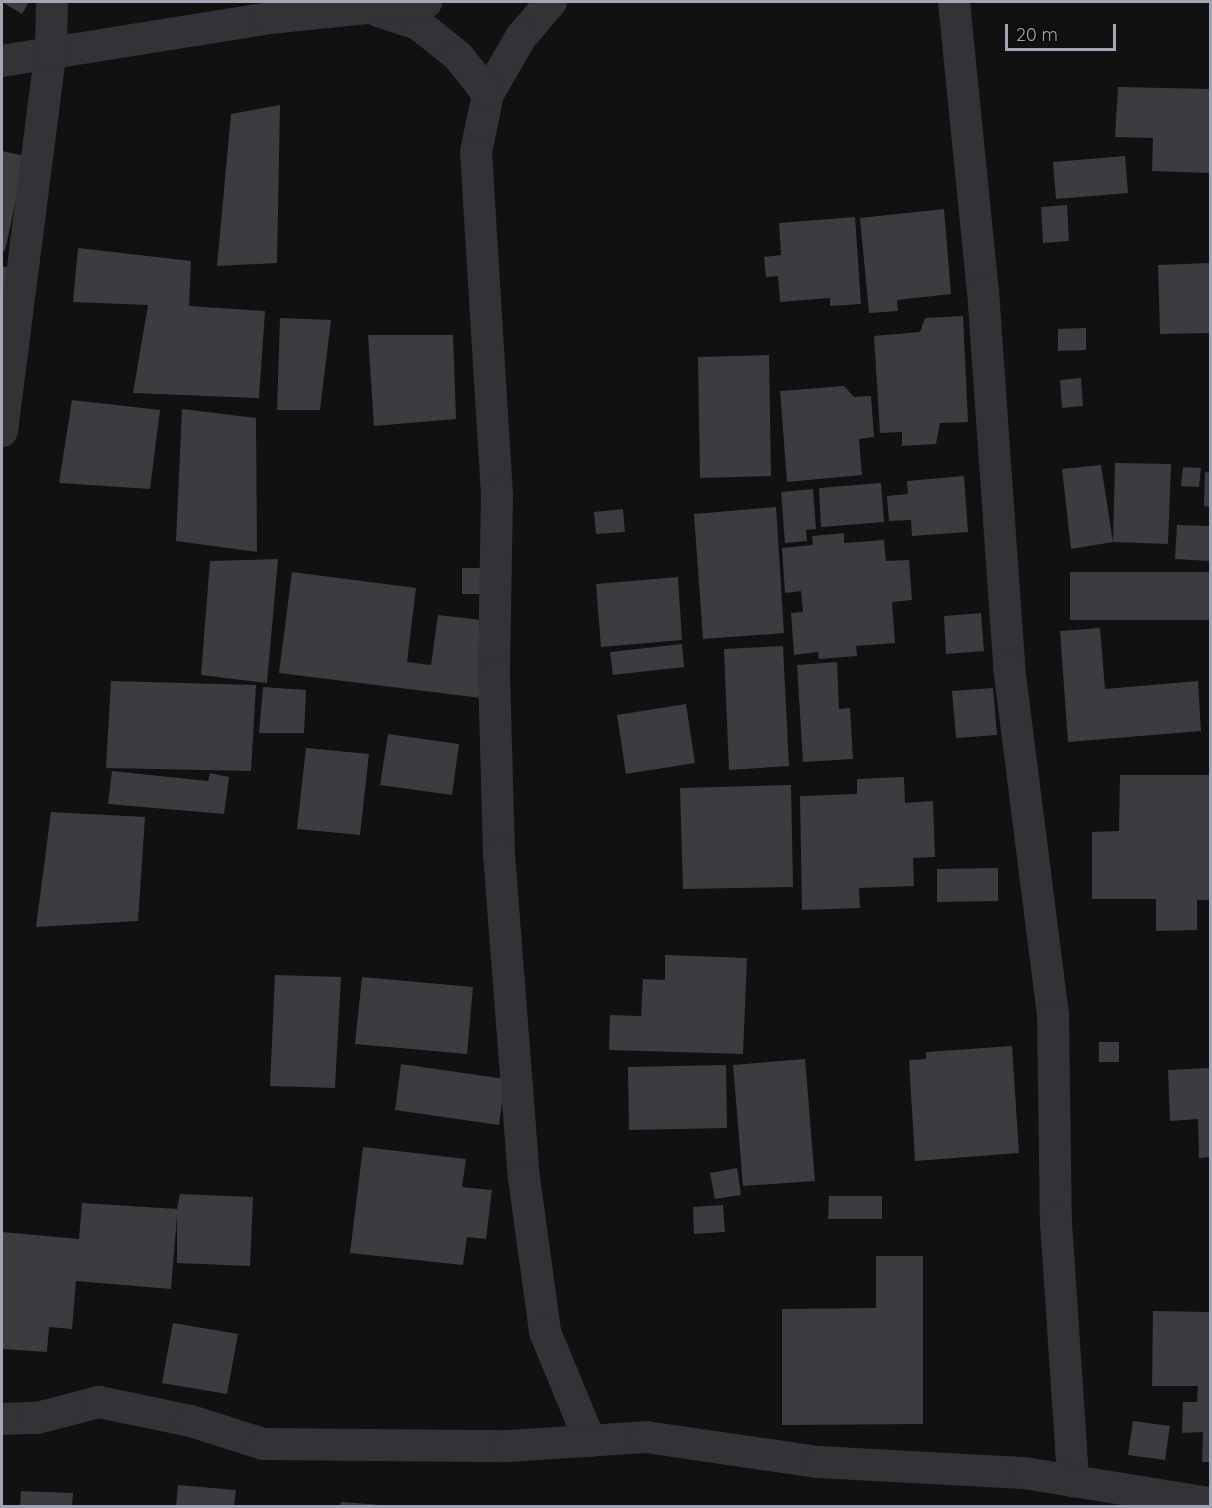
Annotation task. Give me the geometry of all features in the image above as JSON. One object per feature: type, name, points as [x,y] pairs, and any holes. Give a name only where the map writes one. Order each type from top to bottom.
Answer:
[{"type":"street","points":[[2,431],[51,51],[52,2]]},
{"type":"street","points":[[2,61],[51,51],[365,8],[426,2]]},
{"type":"street","points":[[551,2],[521,37],[488,94],[476,152],[497,495],[494,674],[499,854],[524,1178],[545,1332],[590,1441]]},
{"type":"street","points":[[954,2],[983,291],[1009,667],[1053,1016],[1056,1222],[1073,1481]]},
{"type":"street","points":[[365,8],[418,24],[458,56],[488,94]]},
{"type":"street","points":[[2,1419],[37,1418],[99,1402],[190,1421],[263,1444],[508,1446],[646,1437],[818,1462],[1024,1473],[1210,1503]]},
{"type":"building","points":[[2,2],[29,2],[22,14]]},
{"type":"building","points":[[1118,87],[1210,89],[1210,173],[1152,171],[1153,138],[1115,137]]},
{"type":"building","points":[[280,105],[277,263],[217,266],[231,114]]},
{"type":"building","points":[[2,151],[25,156],[5,251],[2,250]]},
{"type":"building","points":[[1125,156],[1128,193],[1056,199],[1053,162]]},
{"type":"building","points":[[1067,205],[1069,241],[1043,243],[1041,207]]},
{"type":"building","points":[[944,209],[951,294],[897,300],[898,311],[869,313],[860,218]]},
{"type":"building","points":[[855,217],[861,304],[830,306],[830,298],[780,302],[778,276],[766,277],[764,257],[781,255],[779,223]]},
{"type":"building","points":[[78,248],[191,261],[189,306],[265,311],[259,398],[133,393],[148,305],[73,302]]},
{"type":"building","points":[[1210,263],[1210,333],[1160,334],[1158,265]]},
{"type":"building","points":[[2,266],[11,269],[2,338]]},
{"type":"building","points":[[963,316],[968,422],[940,423],[936,444],[902,446],[902,432],[880,433],[874,336],[920,332],[925,318]]},
{"type":"building","points":[[280,318],[331,320],[320,410],[277,410]]},
{"type":"building","points":[[1086,328],[1086,350],[1058,351],[1058,329]]},
{"type":"building","points":[[368,335],[453,335],[456,419],[374,426]]},
{"type":"building","points":[[769,355],[771,476],[700,478],[698,357]]},
{"type":"building","points":[[1081,378],[1083,406],[1062,408],[1060,380]]},
{"type":"building","points":[[844,386],[854,397],[871,396],[874,437],[859,439],[862,475],[787,482],[780,391]]},
{"type":"building","points":[[72,400],[160,410],[150,489],[59,483]]},
{"type":"building","points":[[182,409],[256,418],[257,552],[176,541]]},
{"type":"building","points":[[1115,463],[1171,464],[1168,544],[1113,542]]},
{"type":"building","points":[[1101,465],[1113,542],[1071,549],[1062,469]]},
{"type":"building","points":[[1183,467],[1201,468],[1199,487],[1181,486]]},
{"type":"building","points":[[1205,472],[1210,473],[1210,507],[1204,506]]},
{"type":"building","points":[[964,476],[968,532],[912,536],[911,520],[889,521],[887,496],[908,494],[907,481]]},
{"type":"building","points":[[881,483],[884,522],[821,527],[819,488]]},
{"type":"building","points":[[813,489],[816,529],[806,530],[807,541],[785,543],[781,492]]},
{"type":"building","points":[[776,507],[784,633],[703,639],[694,514]]},
{"type":"building","points":[[623,509],[625,532],[596,534],[594,512]]},
{"type":"building","points":[[1177,525],[1210,526],[1210,561],[1175,559]]},
{"type":"building","points":[[844,533],[844,543],[884,540],[886,561],[909,560],[912,600],[892,602],[895,643],[856,646],[857,656],[819,659],[818,652],[794,655],[791,613],[803,612],[801,591],[785,593],[782,548],[813,545],[812,536]]},
{"type":"building","points":[[278,559],[267,683],[201,675],[210,561]]},
{"type":"building","points":[[462,568],[491,568],[490,594],[462,594]]},
{"type":"building","points":[[292,572],[416,588],[407,662],[431,665],[438,615],[491,621],[481,698],[279,673]]},
{"type":"building","points":[[1070,572],[1210,572],[1210,620],[1070,620]]},
{"type":"building","points":[[678,577],[682,640],[601,647],[596,584]]},
{"type":"building","points":[[981,613],[984,651],[946,654],[944,616]]},
{"type":"building","points":[[1100,628],[1105,689],[1198,681],[1201,731],[1068,742],[1060,631]]},
{"type":"building","points":[[682,644],[684,667],[613,675],[610,652]]},
{"type":"building","points":[[783,646],[789,766],[729,770],[724,649]]},
{"type":"building","points":[[837,662],[839,709],[850,708],[853,759],[803,762],[797,665]]},
{"type":"building","points":[[111,681],[256,685],[251,771],[106,768]]},
{"type":"building","points":[[263,687],[306,690],[304,733],[259,733]]},
{"type":"building","points":[[993,688],[997,735],[956,738],[952,691]]},
{"type":"building","points":[[686,704],[695,763],[626,774],[617,715]]},
{"type":"building","points":[[388,734],[459,744],[452,795],[380,785]]},
{"type":"building","points":[[306,748],[369,754],[360,835],[297,829]]},
{"type":"building","points":[[112,771],[208,781],[210,773],[229,777],[224,814],[108,804]]},
{"type":"building","points":[[1120,775],[1210,775],[1210,900],[1197,900],[1197,930],[1156,931],[1156,899],[1092,899],[1092,832],[1119,831]]},
{"type":"building","points":[[904,777],[905,803],[933,801],[935,857],[913,858],[914,886],[859,888],[860,908],[802,910],[800,796],[857,794],[857,779]]},
{"type":"building","points":[[791,785],[793,887],[683,889],[680,788]]},
{"type":"building","points":[[51,812],[145,817],[138,921],[36,927]]},
{"type":"building","points":[[998,868],[998,901],[937,902],[937,869]]},
{"type":"building","points":[[665,955],[747,958],[743,1054],[609,1050],[610,1015],[641,1016],[643,979],[665,980]]},
{"type":"building","points":[[275,975],[341,977],[335,1088],[270,1086]]},
{"type":"building","points":[[362,977],[473,987],[467,1054],[355,1044]]},
{"type":"building","points":[[1099,1042],[1119,1042],[1119,1062],[1099,1062]]},
{"type":"building","points":[[1012,1046],[1019,1153],[915,1161],[909,1060],[926,1059],[926,1052]]},
{"type":"building","points":[[805,1059],[815,1181],[743,1186],[733,1065]]},
{"type":"building","points":[[401,1064],[505,1079],[499,1125],[395,1110]]},
{"type":"building","points":[[726,1065],[727,1128],[629,1130],[628,1067]]},
{"type":"building","points":[[1210,1068],[1210,1157],[1199,1158],[1198,1119],[1170,1121],[1168,1070]]},
{"type":"building","points":[[363,1147],[466,1159],[462,1187],[492,1190],[486,1239],[467,1237],[463,1265],[350,1253]]},
{"type":"building","points":[[737,1168],[741,1195],[715,1199],[710,1173]]},
{"type":"building","points":[[180,1194],[253,1197],[250,1266],[177,1263],[177,1216],[171,1289],[76,1281],[72,1329],[49,1327],[47,1352],[2,1349],[2,1232],[79,1239],[82,1203],[177,1209]]},
{"type":"building","points":[[829,1196],[882,1196],[882,1219],[828,1219]]},
{"type":"building","points":[[723,1205],[725,1232],[694,1234],[693,1207]]},
{"type":"building","points":[[876,1256],[923,1256],[923,1424],[782,1425],[782,1309],[876,1308]]},
{"type":"building","points":[[1153,1311],[1210,1312],[1210,1462],[1202,1462],[1203,1432],[1182,1433],[1183,1402],[1197,1402],[1198,1386],[1152,1386]]},
{"type":"building","points":[[173,1323],[238,1334],[227,1394],[162,1383]]},
{"type":"building","points":[[1133,1421],[1170,1426],[1165,1460],[1128,1455]]},
{"type":"building","points":[[178,1485],[236,1490],[234,1506],[176,1506]]},
{"type":"building","points":[[21,1491],[73,1493],[72,1506],[20,1506]]},
{"type":"building","points":[[341,1502],[381,1505],[381,1506],[340,1506]]}]
